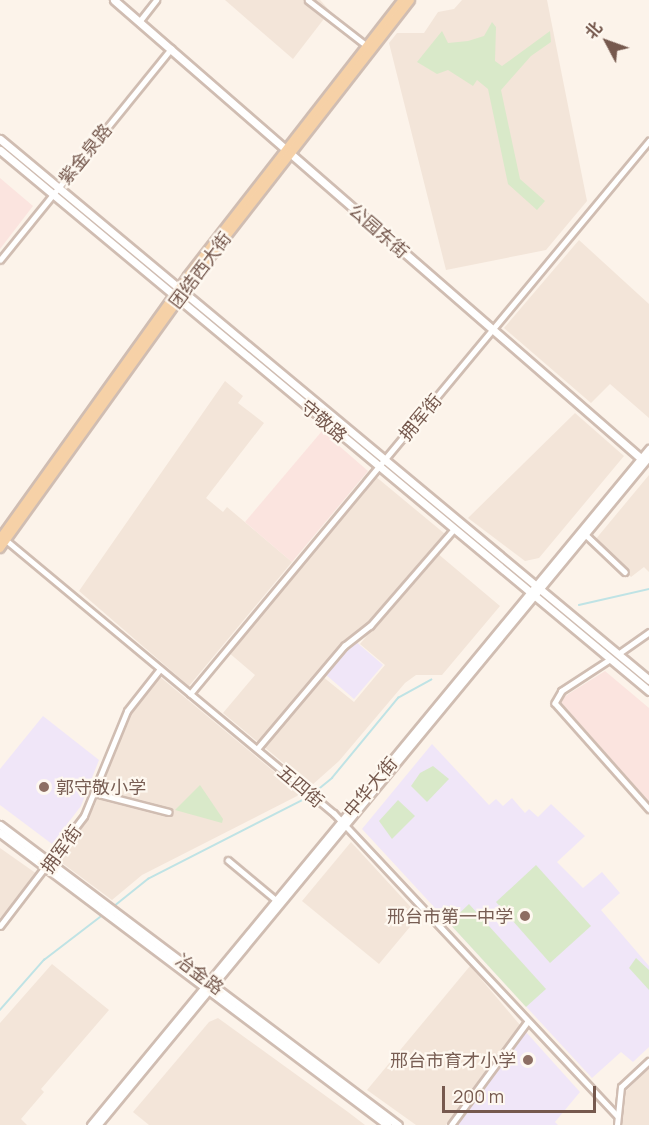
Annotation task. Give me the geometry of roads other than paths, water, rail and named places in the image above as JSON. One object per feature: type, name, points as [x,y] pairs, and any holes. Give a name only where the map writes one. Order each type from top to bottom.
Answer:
[{"type":"main road","name":"团结西大街","points":[[289,152],[403,0]]},
{"type":"main road","name":"团结西大街","points":[[0,548],[3,539],[178,294],[410,0]]},
{"type":"street","name":"公园东街","points":[[114,0],[493,330],[645,459]]},
{"type":"street","points":[[139,22],[156,0]]},
{"type":"street","points":[[309,0],[367,46]]},
{"type":"street","name":"紫金泉路","points":[[0,260],[171,49]]},
{"type":"street","name":"守敬路","points":[[0,139],[55,190],[535,591],[649,691]]},
{"type":"street","name":"拥军街","points":[[190,694],[649,141]]},
{"type":"street","name":"守敬路","points":[[0,150],[55,190]]},
{"type":"street","name":"中华大街","points":[[535,591],[585,534],[645,459],[649,449]]},
{"type":"street","name":"中华大街","points":[[91,1125],[645,459]]},
{"type":"street","name":"守敬路","points":[[382,463],[454,529],[649,680]]},
{"type":"street","points":[[256,749],[344,646],[370,626],[454,529]]},
{"type":"street","points":[[585,534],[625,572]]},
{"type":"street","name":"五四街","points":[[3,539],[343,822],[617,1115]]},
{"type":"street","points":[[618,654],[649,632]]},
{"type":"street","points":[[611,659],[562,691],[555,703],[649,809]]},
{"type":"street","name":"拥军街","points":[[0,927],[50,866],[95,793],[127,711],[160,669]]},
{"type":"street","points":[[95,793],[169,812]]},
{"type":"street","name":"中华大街","points":[[97,1125],[276,900],[343,822]]},
{"type":"street","name":"冶金路","points":[[0,825],[50,866],[398,1125]]},
{"type":"street","name":"冶金路","points":[[0,833],[50,866]]},
{"type":"street","points":[[228,860],[276,900]]},
{"type":"street","name":"冶金路","points":[[209,985],[387,1125]]},
{"type":"street","points":[[451,1125],[528,1021]]},
{"type":"street","points":[[617,1125],[621,1087],[649,1061]]},
{"type":"waterway","points":[[579,605],[649,589]]},
{"type":"waterway","points":[[315,792],[332,778],[398,698],[431,680]]},
{"type":"waterway","points":[[113,907],[148,879],[304,799]]},
{"type":"waterway","points":[[0,1010],[44,960],[100,917]]},
{"type":"place","name":"郭守敬小学","points":[[44,787]]},
{"type":"place","name":"邢台市第一中学","points":[[525,916]]},
{"type":"place","name":"邢台市育才小学","points":[[528,1060]]}]
